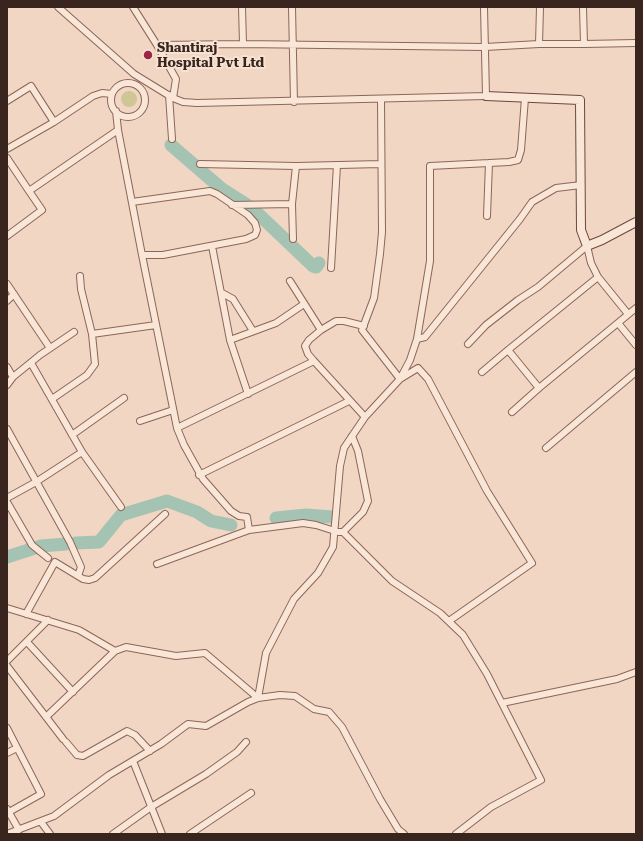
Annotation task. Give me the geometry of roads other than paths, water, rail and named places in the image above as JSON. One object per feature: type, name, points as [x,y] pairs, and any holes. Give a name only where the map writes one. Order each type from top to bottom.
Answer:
[{"type":"street","points":[[58,7],[134,74],[171,97],[183,102],[197,104],[486,96],[580,100],[581,230],[587,246],[591,264],[598,277],[628,314]]},
{"type":"street","points":[[133,7],[176,79],[171,97],[172,139]]},
{"type":"street","points":[[242,7],[243,44]]},
{"type":"street","points":[[292,7],[294,102]]},
{"type":"street","points":[[484,7],[486,96]]},
{"type":"street","points":[[539,44],[540,7]]},
{"type":"street","points":[[584,7],[584,44]]},
{"type":"street","points":[[157,45],[292,43],[485,47],[539,44],[636,43]]},
{"type":"street","points":[[132,83],[134,74]]},
{"type":"street","points":[[116,111],[126,116],[137,114],[141,110],[145,100],[144,94],[132,83],[121,84],[112,94],[111,103],[116,111],[118,130],[142,255],[177,428],[200,475],[231,511],[239,516],[247,517],[249,530]]},
{"type":"street","points":[[7,101],[31,86],[54,122]]},
{"type":"street","points":[[7,150],[54,122],[93,96],[102,93],[112,94]]},
{"type":"street","points":[[258,698],[266,653],[294,599],[318,573],[333,547],[342,452],[365,417],[400,379],[410,360],[418,339],[430,261],[430,166],[509,162],[518,160],[521,150],[525,98]]},
{"type":"street","points":[[381,100],[382,232],[380,261],[374,298],[362,330],[400,379]]},
{"type":"street","points":[[29,191],[118,130]]},
{"type":"street","points":[[7,158],[10,170],[29,191],[42,210],[7,236]]},
{"type":"street","points":[[487,216],[489,163]]},
{"type":"street","points":[[200,164],[296,166],[382,164]]},
{"type":"street","points":[[331,268],[337,165]]},
{"type":"street","points":[[293,239],[292,204],[296,166]]},
{"type":"street","points":[[418,339],[425,337],[532,202],[556,188],[581,185]]},
{"type":"street","points":[[132,202],[207,191],[217,194],[232,205],[251,219],[256,227],[256,232],[249,238],[163,255],[142,255]]},
{"type":"street","points":[[232,205],[292,204]]},
{"type":"street","points":[[468,344],[486,325],[518,300],[538,287],[587,246],[602,240],[636,222]]},
{"type":"street","points":[[212,246],[230,340],[248,394]]},
{"type":"street","points":[[52,399],[87,375],[93,368],[95,357],[92,334],[80,276]]},
{"type":"street","points":[[482,372],[598,277]]},
{"type":"street","points":[[290,281],[321,330]]},
{"type":"street","points":[[7,284],[50,348]]},
{"type":"street","points":[[222,293],[233,299],[253,331]]},
{"type":"street","points":[[7,301],[14,294]]},
{"type":"street","points":[[230,340],[276,323],[304,304]]},
{"type":"street","points":[[512,412],[636,308]]},
{"type":"street","points":[[364,326],[340,320],[321,330],[309,340],[305,346],[308,354],[365,417]]},
{"type":"street","points":[[618,322],[636,345]]},
{"type":"street","points":[[92,334],[156,324]]},
{"type":"street","points":[[7,385],[13,377],[50,348],[74,332]]},
{"type":"street","points":[[508,350],[539,388]]},
{"type":"street","points":[[177,428],[314,361]]},
{"type":"street","points":[[31,363],[82,452],[121,507]]},
{"type":"street","points":[[7,367],[13,377]]},
{"type":"street","points":[[400,379],[418,368],[428,379],[487,491],[532,563],[449,621]]},
{"type":"street","points":[[546,448],[636,372]]},
{"type":"street","points":[[72,435],[124,398]]},
{"type":"street","points":[[200,475],[349,401]]},
{"type":"street","points":[[140,421],[173,410]]},
{"type":"street","points":[[7,429],[81,565],[78,576]]},
{"type":"street","points":[[343,532],[363,512],[368,501],[358,451],[352,436]]},
{"type":"street","points":[[7,498],[36,482],[82,452]]},
{"type":"street","points":[[7,502],[32,545],[48,558]]},
{"type":"street","points":[[26,614],[55,562],[87,580],[96,578],[165,514]]},
{"type":"street","points":[[157,564],[249,530],[303,523],[316,525],[335,532],[343,532],[392,581],[449,621],[469,642],[502,703],[540,780],[491,807],[456,834]]},
{"type":"street","points":[[7,608],[79,630],[115,651]]},
{"type":"street","points":[[7,661],[48,620]]},
{"type":"street","points":[[27,642],[73,692]]},
{"type":"street","points":[[46,717],[115,651],[129,647],[178,656],[205,653],[258,698]]},
{"type":"street","points":[[7,666],[74,753],[83,756],[128,731],[135,735],[150,751]]},
{"type":"street","points":[[502,703],[617,679],[636,672]]},
{"type":"street","points":[[7,834],[23,831],[54,816],[109,775],[150,751],[188,724],[206,726],[235,708],[258,698],[280,695],[295,696],[314,709],[329,712],[342,727],[380,799],[398,829],[404,834]]},
{"type":"street","points":[[7,728],[42,794],[8,811],[23,831]]},
{"type":"street","points":[[113,834],[151,807],[206,774],[236,752],[246,742]]},
{"type":"street","points":[[7,753],[17,748]]},
{"type":"street","points":[[133,761],[162,834]]},
{"type":"street","points":[[190,834],[251,793]]},
{"type":"street","points":[[41,822],[50,834]]},
{"type":"street","points":[[393,834],[398,829]]},
{"type":"waterway","points":[[171,145],[222,189],[252,208],[313,266],[316,267],[319,263]]},
{"type":"waterway","points":[[76,543],[99,542],[121,515],[167,501],[197,512],[211,521],[231,525]]},
{"type":"waterway","points":[[276,518],[306,515],[332,517]]},
{"type":"waterway","points":[[7,557],[41,546],[66,544]]},
{"type":"place","name":"Shantiraj Hospital Pvt Ltd","points":[[148,55]]}]
